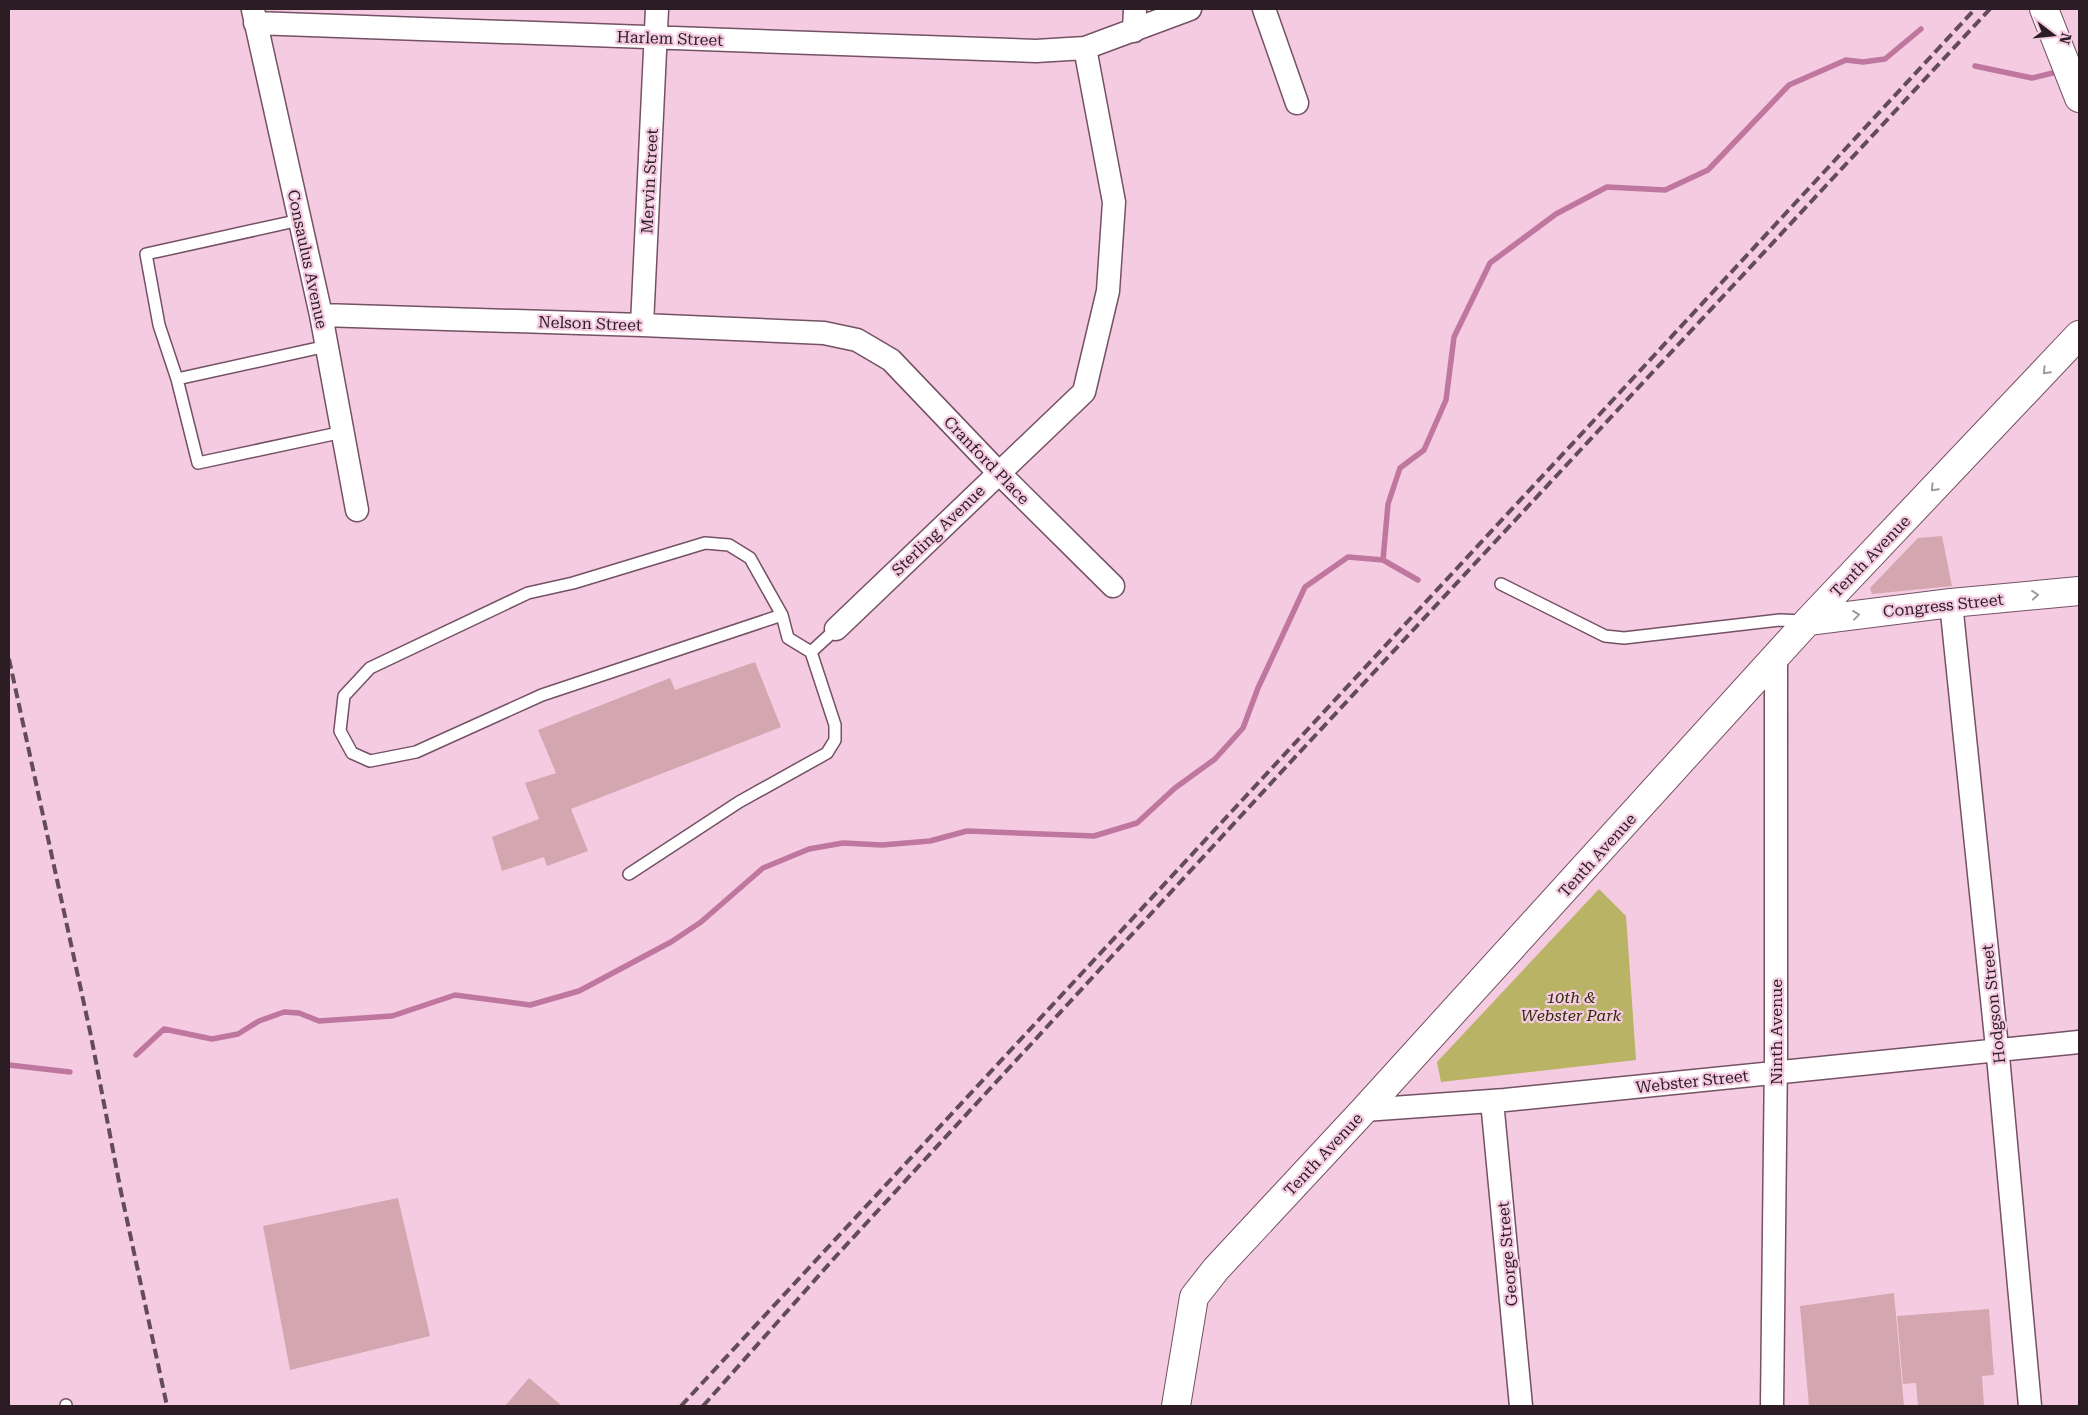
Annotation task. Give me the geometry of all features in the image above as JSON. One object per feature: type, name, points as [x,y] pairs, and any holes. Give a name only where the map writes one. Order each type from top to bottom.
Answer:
[{"type":"street","name":"Mervin Street","points":[[642,324],[657,9]]},
{"type":"street","name":"Harlem Street","points":[[254,16],[656,38],[1036,51],[1085,48],[1134,20],[1190,9]]},
{"type":"street","points":[[1264,9],[1297,103]]},
{"type":"street","points":[[2044,9],[2079,98]]},
{"type":"street","name":"Consaulus Avenue","points":[[254,16],[322,315],[357,510]]},
{"type":"street","name":"Sterling Avenue","points":[[836,629],[998,472],[1084,392],[1108,291],[1114,202],[1085,48]]},
{"type":"street","name":"Nelson Street","points":[[322,315],[642,324],[824,333],[857,340]]},
{"type":"street","name":"Tenth Avenue","points":[[1176,1406],[1194,1297],[1216,1269],[1364,1110],[1808,621],[2079,335]]},
{"type":"street","name":"Cranford Place","points":[[857,340],[892,360],[998,472],[1113,586]]},
{"type":"street","name":"Congress Street","points":[[1808,621],[1950,603],[2079,591]]},
{"type":"street","name":"Hodgson Street","points":[[1950,603],[1998,1050],[2030,1406]]},
{"type":"street","name":"Ninth Avenue","points":[[1772,1406],[1776,1072],[1776,657]]},
{"type":"street","name":"Webster Street","points":[[1364,1110],[1492,1101],[2079,1042]]},
{"type":"street","name":"George Street","points":[[1492,1101],[1521,1406]]},
{"type":"lane","points":[[300,220],[146,254],[159,325],[177,379],[198,463],[343,432]]},
{"type":"lane","points":[[177,379],[327,346]]},
{"type":"lane","points":[[629,874],[739,802],[827,753],[835,740],[835,725],[811,652],[788,638],[782,615],[750,558],[729,545],[705,543],[573,583],[528,593],[370,668],[344,696],[340,731],[352,753],[370,761],[416,752],[542,695],[782,615]]},
{"type":"lane","points":[[1501,584],[1605,636],[1624,638],[1780,620],[1808,621]]},
{"type":"lane","points":[[811,652],[836,629]]},
{"type":"green space","name":"10th & Webster Park","points":[[1599,889],[1626,916],[1636,1060],[1441,1082],[1437,1062]]},
{"type":"building","points":[[1942,536],[1952,586],[1872,594],[1870,588],[1918,538]]},
{"type":"building","points":[[755,662],[781,727],[571,809],[588,851],[547,866],[544,857],[502,871],[492,837],[539,819],[525,783],[556,773],[538,730],[670,678],[675,690]]},
{"type":"building","points":[[398,1198],[430,1336],[290,1370],[263,1226]]},
{"type":"building","points":[[1894,1293],[1904,1406],[1809,1406],[1800,1306]]},
{"type":"building","points":[[1989,1309],[1994,1375],[1982,1376],[1984,1406],[1918,1406],[1916,1383],[1903,1384],[1897,1316]]},
{"type":"building","points":[[529,1378],[562,1406],[505,1406]]},
{"type":"waterway","points":[[136,1055],[164,1029],[212,1039],[238,1034],[259,1021],[284,1012],[299,1013],[319,1021],[392,1016],[455,995],[530,1005],[579,991],[671,942],[701,922],[763,868],[809,849],[843,843],[882,845],[930,841],[967,831],[1094,836],[1137,823],[1175,788],[1215,759],[1243,728],[1258,688],[1305,587],[1348,557],[1383,560],[1388,504],[1400,468],[1424,450],[1446,400],[1454,337],[1490,263],[1556,214],[1607,187],[1665,190],[1708,170],[1789,85],[1846,60],[1863,62],[1885,59],[1921,29]]},
{"type":"waterway","points":[[1975,66],[2032,78],[2061,71]]},
{"type":"waterway","points":[[1383,560],[1418,580]]},
{"type":"waterway","points":[[9,1065],[70,1072]]},
{"type":"railway","points":[[681,1406],[1975,9]]},
{"type":"railway","points":[[703,1406],[838,1254],[1285,768],[1990,9]]},
{"type":"railway","points":[[9,659],[91,1036],[121,1192],[167,1406]]}]
